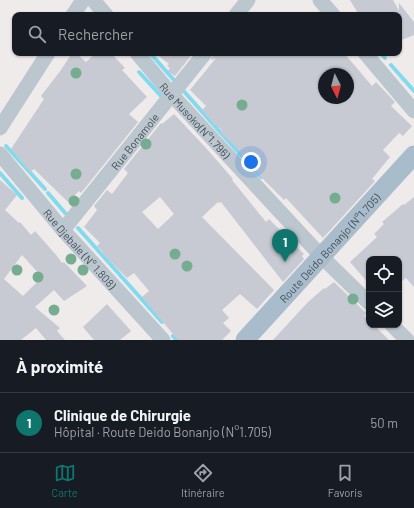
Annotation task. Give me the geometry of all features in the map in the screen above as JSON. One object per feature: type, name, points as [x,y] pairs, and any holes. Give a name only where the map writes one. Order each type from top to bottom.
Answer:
[{"type":"main road","name":"Route Deido Bonanjo (N°1.705)","points":[[245,340],[414,155]]},
{"type":"street","points":[[75,12],[82,0]]},
{"type":"street","points":[[93,0],[103,12]]},
{"type":"street","points":[[238,12],[248,0]]},
{"type":"street","points":[[320,0],[330,12]]},
{"type":"street","points":[[0,128],[46,56]]},
{"type":"street","name":"Rue Musoko(N°1.796)","points":[[140,56],[172,95],[321,256],[366,300]]},
{"type":"street","name":"Rue Bonamole","points":[[63,230],[204,56]]},
{"type":"street","points":[[368,56],[414,111]]},
{"type":"street","name":"Rue Djebale (N° 1.808)","points":[[0,154],[63,230],[164,340]]},
{"type":"street","points":[[395,328],[408,340]]},
{"type":"building","points":[[350,0],[393,0],[399,11],[399,3],[414,22],[414,35],[402,40],[402,12],[357,12]]},
{"type":"building","points":[[70,56],[79,56],[86,62],[93,56],[114,56],[125,68],[122,70],[147,97],[129,114],[138,122],[81,193],[79,191],[68,202],[34,169],[30,172],[11,149],[44,99],[41,96]]},
{"type":"building","points":[[159,56],[191,56],[175,76],[168,71],[170,68],[167,66],[169,64]]},
{"type":"building","points":[[213,56],[347,56],[372,86],[376,82],[395,102],[391,106],[412,126],[403,136],[399,133],[383,150],[390,157],[372,179],[375,181],[323,238],[286,198],[284,200],[261,177],[240,153],[241,152],[220,132],[222,130],[214,124],[202,110],[206,106],[190,90],[216,58],[211,60]]},
{"type":"building","points":[[174,114],[233,179],[232,180],[266,222],[269,219],[304,254],[302,256],[304,259],[283,282],[221,202],[218,202],[202,217],[274,290],[257,309],[240,294],[222,310],[229,318],[223,323],[231,331],[222,340],[178,340],[142,297],[149,291],[134,273],[127,278],[102,253],[103,252],[97,246],[100,243],[84,227],[97,210],[94,206],[107,190],[112,194],[128,173],[124,169],[161,123],[162,124]],"holes":[[[160,197],[174,214],[158,229],[142,212]]]},
{"type":"building","points":[[0,180],[17,195],[5,210],[19,223],[20,222],[31,235],[35,231],[62,263],[64,262],[87,286],[64,301],[54,290],[35,307],[60,328],[57,331],[65,340],[46,340],[36,328],[21,340],[0,340]],"holes":[[[22,255],[42,277],[23,296],[4,279]]]},
{"type":"building","points":[[414,197],[414,287],[406,278],[402,281],[402,256],[366,256],[366,281],[350,262],[377,237],[374,234],[384,224],[382,222],[403,204],[404,205]]},
{"type":"building","points":[[334,282],[366,313],[364,316],[366,318],[366,328],[377,328],[389,340],[273,340],[307,303],[324,288],[325,289]]},
{"type":"building","points":[[107,304],[131,331],[120,340],[94,340],[83,327]]},
{"type":"waterway","points":[[153,56],[220,132]]},
{"type":"waterway","points":[[391,65],[414,91]]},
{"type":"waterway","points":[[139,72],[161,96]]},
{"type":"waterway","points":[[221,133],[261,177]]},
{"type":"waterway","points":[[6,146],[45,189]]},
{"type":"waterway","points":[[0,173],[22,198]]},
{"type":"waterway","points":[[48,193],[66,214]]},
{"type":"waterway","points":[[78,228],[162,322]]},
{"type":"waterway","points":[[173,336],[177,340]]},
{"type":"place","name":"Clinique de Chirurgie","points":[[285,262]]}]
